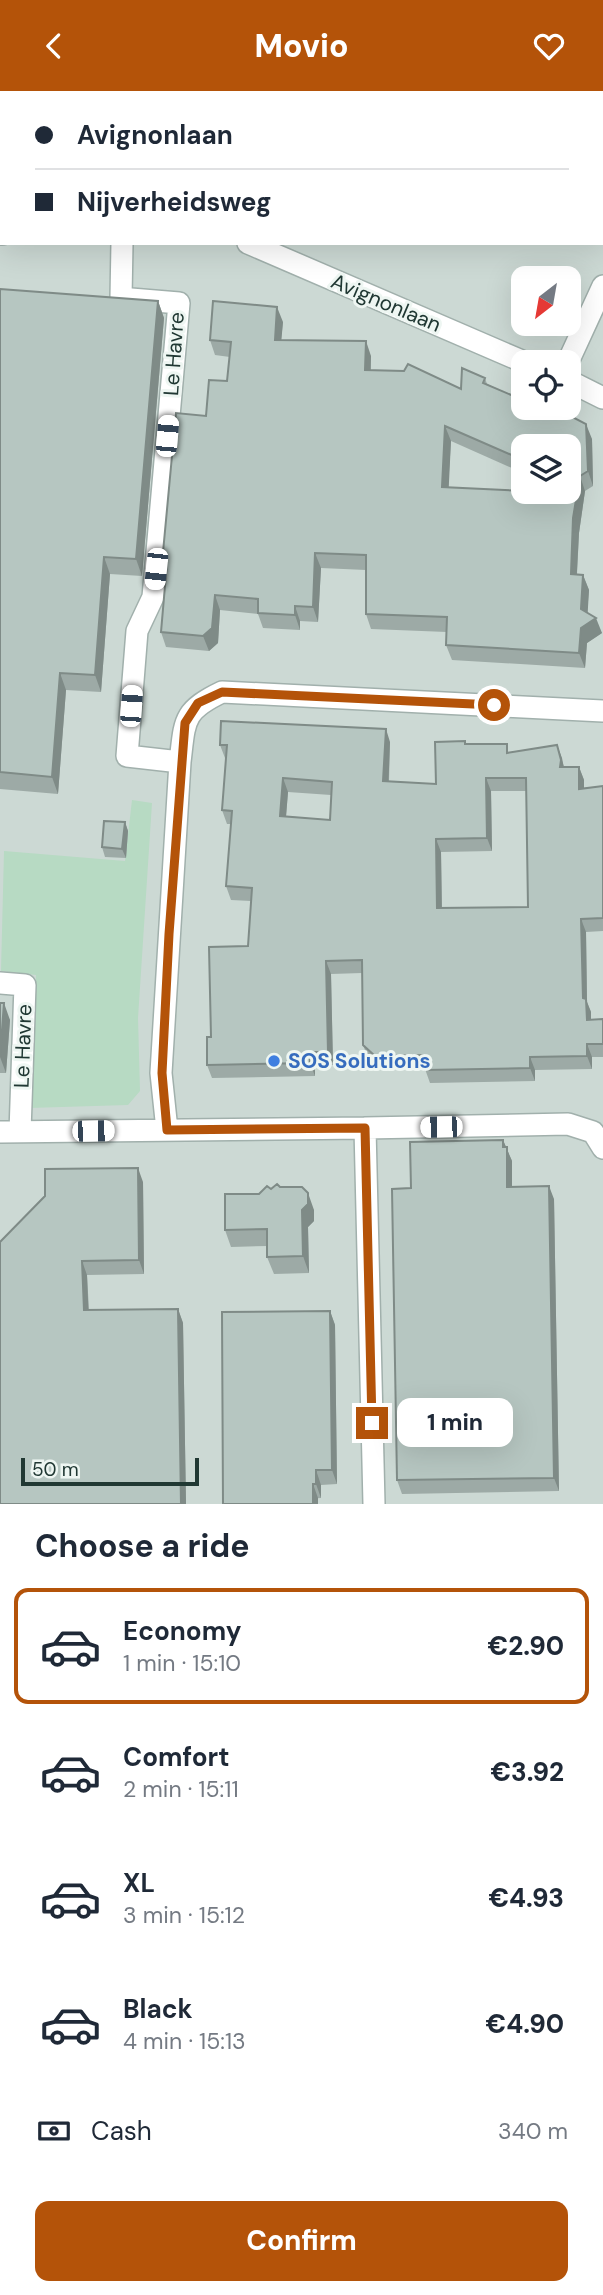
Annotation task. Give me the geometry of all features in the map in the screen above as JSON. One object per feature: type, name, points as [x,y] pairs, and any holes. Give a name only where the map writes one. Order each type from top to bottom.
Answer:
[{"type":"street","name":"Le Havre","points":[[122,245],[114,298],[179,303],[153,597],[137,631],[127,757],[180,762]]},
{"type":"street","name":"Avignonlaan","points":[[253,245],[511,356]]},
{"type":"street","points":[[574,350],[603,286]]},
{"type":"street","points":[[581,387],[603,398]]},
{"type":"street","points":[[167,1130],[162,1073],[180,762],[185,723],[198,703],[222,692],[603,711]]},
{"type":"street","name":"Le Havre","points":[[0,983],[25,985],[10,1132]]},
{"type":"street","points":[[10,1132],[568,1124],[598,1140]]},
{"type":"street","points":[[365,1128],[374,1504]]},
{"type":"shaded area","points":[[0,245],[603,245],[603,1504],[0,1504]]},
{"type":"green space","points":[[132,800],[152,803],[138,1018],[140,1091],[128,1105],[29,1108],[36,975],[1,971],[4,851],[125,861]]},
{"type":"building","points":[[0,289],[158,301],[136,559],[104,557],[95,675],[60,673],[52,777],[0,772]]},
{"type":"building","points":[[213,301],[277,307],[275,340],[366,341],[365,370],[404,371],[408,364],[461,389],[462,368],[485,378],[483,383],[511,395],[511,420],[578,420],[586,424],[588,471],[581,475],[581,434],[511,434],[511,455],[445,426],[442,487],[511,490],[511,504],[575,504],[571,574],[583,575],[581,609],[596,618],[581,628],[579,653],[446,645],[447,617],[366,614],[366,555],[315,553],[313,607],[295,606],[295,615],[258,613],[258,599],[215,595],[212,628],[203,636],[161,632],[167,563],[162,563],[176,413],[206,416],[209,380],[227,381],[231,342],[210,340]]},
{"type":"building","points":[[221,721],[386,729],[383,781],[436,784],[435,742],[507,744],[507,753],[557,745],[560,767],[579,767],[579,789],[603,786],[603,918],[581,919],[583,998],[586,999],[587,1020],[603,1019],[603,1044],[587,1044],[587,1056],[530,1057],[530,1068],[425,1070],[425,1055],[375,1056],[363,1045],[362,960],[326,961],[328,1052],[310,1052],[310,1063],[207,1065],[207,1037],[211,1037],[209,947],[248,946],[252,888],[226,886],[232,811],[222,810],[227,745],[220,745]],"holes":[[[283,778],[332,782],[330,820],[280,816]],[[486,778],[526,778],[528,907],[437,908],[436,839],[487,838]]]},
{"type":"building","points":[[104,821],[125,822],[122,849],[102,847]]},
{"type":"building","points":[[0,1003],[4,1003],[0,1057]]},
{"type":"building","points":[[503,1140],[503,1147],[507,1147],[507,1187],[549,1186],[554,1478],[397,1480],[392,1189],[411,1188],[410,1142]]},
{"type":"building","points":[[138,1168],[139,1260],[82,1261],[84,1310],[178,1309],[181,1504],[0,1504],[0,1242],[45,1196],[45,1169]]},
{"type":"building","points":[[277,1184],[280,1187],[302,1187],[308,1193],[308,1204],[302,1210],[303,1256],[267,1257],[267,1229],[225,1230],[225,1194],[259,1194],[267,1186],[271,1189]]},
{"type":"building","points":[[330,1311],[332,1470],[316,1470],[313,1504],[223,1504],[222,1312]]},
{"type":"place","name":"SOS Solutions","points":[[274,1061]]},
{"type":"route","points":[[372,1423],[365,1128],[167,1130],[162,1073],[180,762],[185,723],[198,703],[222,692],[494,705]]}]
